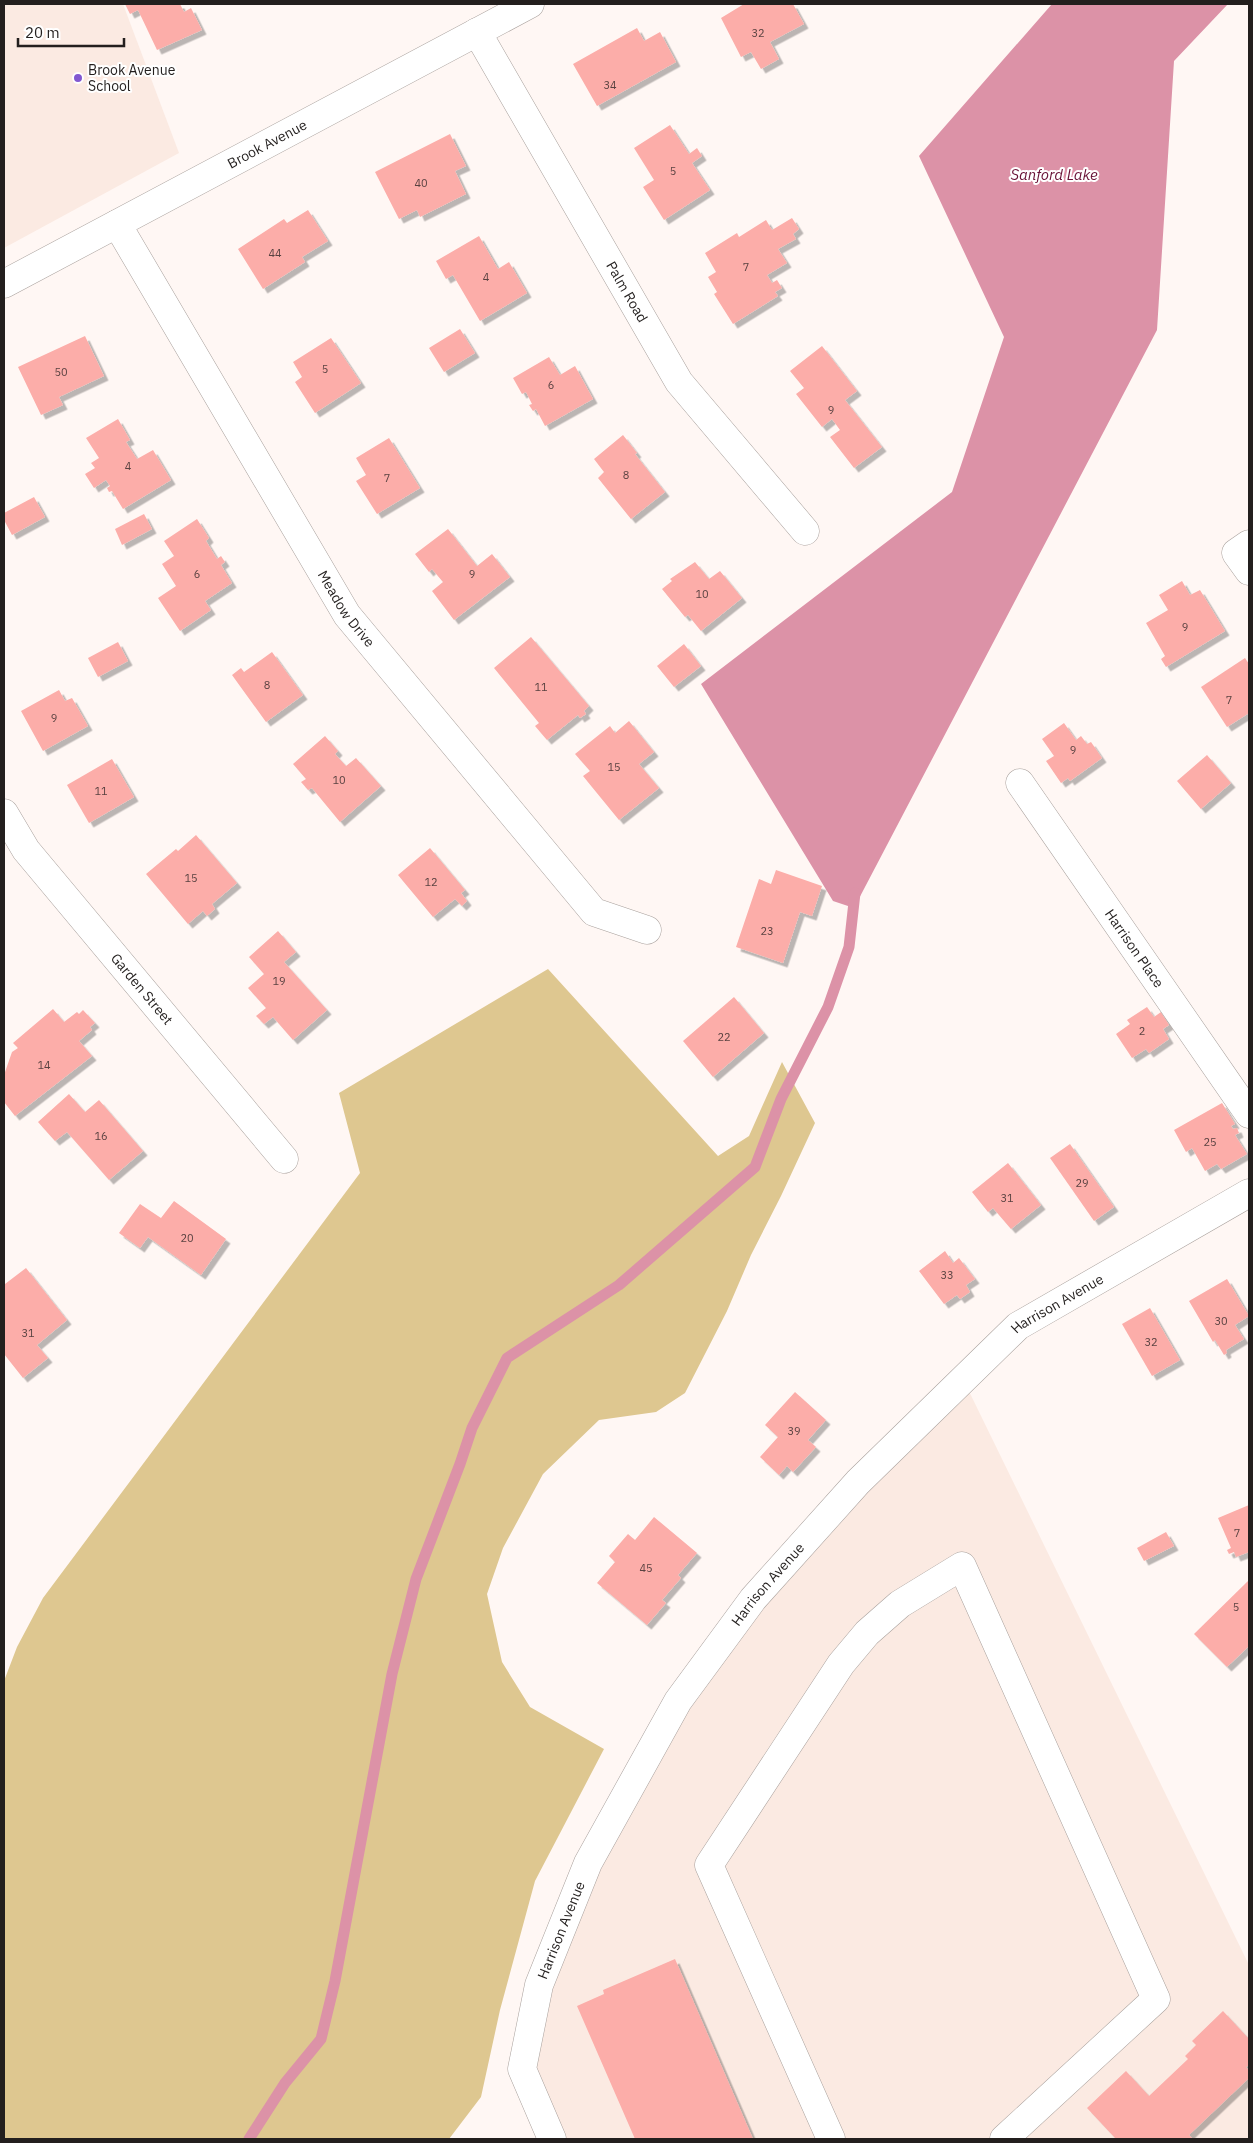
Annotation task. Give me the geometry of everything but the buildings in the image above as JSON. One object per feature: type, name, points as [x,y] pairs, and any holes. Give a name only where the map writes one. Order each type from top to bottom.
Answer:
[{"type":"street","name":"Brook Avenue","points":[[4,284],[530,4]]},
{"type":"street","name":"Palm Road","points":[[477,32],[679,382],[805,531]]},
{"type":"street","name":"Meadow Drive","points":[[117,224],[347,615],[594,912],[647,930]]},
{"type":"street","name":"Harrison Place","points":[[1020,782],[1249,1114]]},
{"type":"street","name":"Garden Street","points":[[4,814],[26,850],[284,1159]]},
{"type":"street","name":"Harrison Avenue","points":[[552,2139],[522,2069],[538,1985],[588,1863],[684,1693],[753,1599],[858,1482],[1018,1326],[1249,1193]]},
{"type":"street","points":[[830,2139],[709,1865],[841,1664],[867,1633],[900,1604],[962,1566],[1156,1999],[1004,2139]]},
{"type":"shaded area","name":"Brook Avenue School","points":[[4,4],[123,4],[179,153],[4,248]]},
{"type":"shaded area","points":[[548,969],[718,1156],[749,1136],[782,1062],[815,1123],[751,1255],[727,1311],[685,1393],[656,1412],[599,1420],[543,1474],[503,1548],[487,1594],[502,1662],[530,1707],[604,1749],[535,1881],[500,2010],[481,2097],[449,2139],[4,2139],[4,1681],[17,1647],[43,1598],[360,1173],[339,1093]]},
{"type":"shaded area","points":[[963,1379],[1249,1965],[1249,2139],[552,2139],[522,2069],[539,1985],[678,1701]]},
{"type":"water","name":"Sanford Lake","points":[[1052,4],[1228,4],[1174,61],[1157,330],[854,908],[833,901],[701,684],[952,492],[1004,337],[919,156]]},
{"type":"waterway","points":[[249,2139],[285,2083],[321,2039],[335,1981],[392,1674],[416,1579],[472,1428],[507,1358],[619,1285],[755,1167],[781,1099],[828,1007],[849,947],[855,893]]},
{"type":"place","name":"Brook Avenue School","points":[[78,78]]}]
